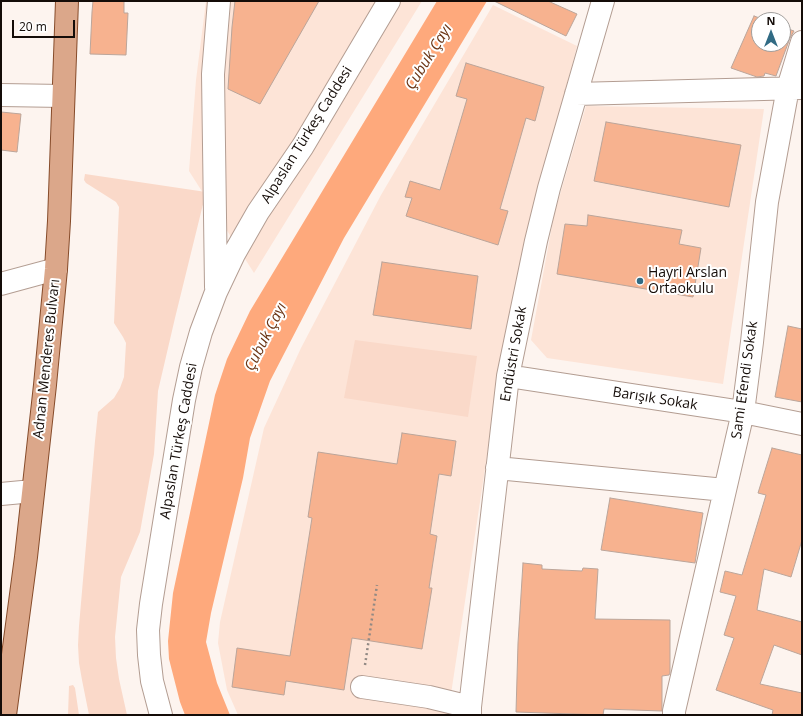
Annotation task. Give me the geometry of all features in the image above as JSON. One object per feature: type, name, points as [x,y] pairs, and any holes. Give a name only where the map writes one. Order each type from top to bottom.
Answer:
[{"type":"main road","name":"Adnan Menderes Bulvarı","points":[[5,715],[33,491],[56,269],[67,1]]},
{"type":"main road","points":[[1,632],[19,612]]},
{"type":"street","points":[[216,292],[213,74],[219,1]]},
{"type":"street","name":"Alpaslan Türkeş Caddesi","points":[[161,715],[152,681],[148,630],[184,400],[191,367],[201,332],[216,292],[234,254],[258,212],[303,146],[389,1]]},
{"type":"street","name":"Endüstri Sokak","points":[[470,711],[508,376],[536,241],[549,188],[603,1]]},
{"type":"street","name":"Sami Efendi Sokak","points":[[674,715],[743,412],[767,202],[795,88],[802,42]]},
{"type":"street","points":[[576,94],[795,88]]},
{"type":"street","points":[[1,96],[63,96]]},
{"type":"street","points":[[1,284],[56,269]]},
{"type":"street","name":"Barışık Sokak","points":[[508,376],[743,412],[802,424]]},
{"type":"street","points":[[498,468],[725,490]]},
{"type":"street","points":[[1,494],[33,491]]},
{"type":"street","points":[[362,687],[430,706],[470,711]]},
{"type":"path","points":[[362,687],[377,585]]},
{"type":"shaded area","points":[[206,1],[422,1],[254,273],[189,171],[196,80]]},
{"type":"shaded area","points":[[493,5],[577,46],[522,258],[499,376],[451,694],[451,715],[238,715],[227,690],[218,643],[220,622],[264,428],[301,348],[381,195]]},
{"type":"shaded area","name":"Hayri Arslan Ortaokulu","points":[[586,106],[764,109],[723,384],[547,358],[531,340],[554,215]]},
{"type":"shaded area","points":[[85,174],[206,192],[158,391],[154,454],[140,532],[121,577],[115,637],[119,679],[127,715],[89,715],[79,663],[79,626],[98,412],[114,398],[120,388],[124,377],[126,343],[114,323],[119,207],[116,202],[86,183],[84,180]]},
{"type":"shaded area","points":[[355,340],[477,356],[468,417],[344,398]]},
{"type":"shaded area","points":[[73,685],[75,688],[79,715],[68,715],[69,686]]},
{"type":"water","name":"Çubuk Çayı","points":[[437,1],[487,1],[344,238],[270,381],[250,438],[243,478],[211,613],[206,642],[217,683],[230,715],[185,715],[180,702],[169,659],[168,641],[173,593],[215,395],[227,359],[250,311]]},
{"type":"building","points":[[93,1],[124,1],[124,13],[128,13],[126,55],[90,54]]},
{"type":"building","points":[[235,1],[319,1],[260,104],[228,89]]},
{"type":"building","points":[[494,1],[548,1],[577,14],[566,36]]},
{"type":"building","points":[[751,23],[751,52],[785,52],[776,76],[765,73],[764,76],[757,77],[731,68]]},
{"type":"building","points":[[466,63],[544,87],[535,121],[526,118],[500,209],[508,211],[498,245],[406,216],[412,198],[405,197],[410,181],[440,190],[467,99],[456,96]]},
{"type":"building","points":[[1,112],[21,114],[17,152],[1,150]]},
{"type":"building","points":[[606,122],[741,145],[729,207],[594,181]]},
{"type":"building","points":[[588,215],[682,230],[679,244],[701,248],[693,297],[557,274],[565,224],[587,226]]},
{"type":"building","points":[[382,262],[478,276],[471,329],[373,315]]},
{"type":"building","points":[[788,326],[802,329],[802,402],[775,397]]},
{"type":"building","points":[[402,433],[456,441],[451,476],[439,474],[430,534],[437,536],[429,588],[432,588],[422,649],[352,638],[344,690],[286,681],[284,695],[232,687],[237,648],[290,656],[312,518],[308,517],[318,452],[397,464]]},
{"type":"building","points":[[772,448],[802,455],[802,540],[791,577],[764,569],[757,610],[802,622],[802,655],[774,645],[760,684],[802,693],[802,715],[772,715],[773,710],[716,690],[734,638],[724,635],[736,596],[720,592],[725,571],[742,575],[766,495],[758,493]]},
{"type":"building","points":[[610,498],[703,513],[695,563],[601,550]]},
{"type":"building","points":[[523,563],[542,565],[542,569],[582,571],[583,568],[598,569],[595,619],[670,620],[670,673],[669,675],[662,676],[662,711],[604,709],[603,715],[516,712],[518,643]]},
{"type":"place","name":"Hayri Arslan Ortaokulu","points":[[640,281]]}]
